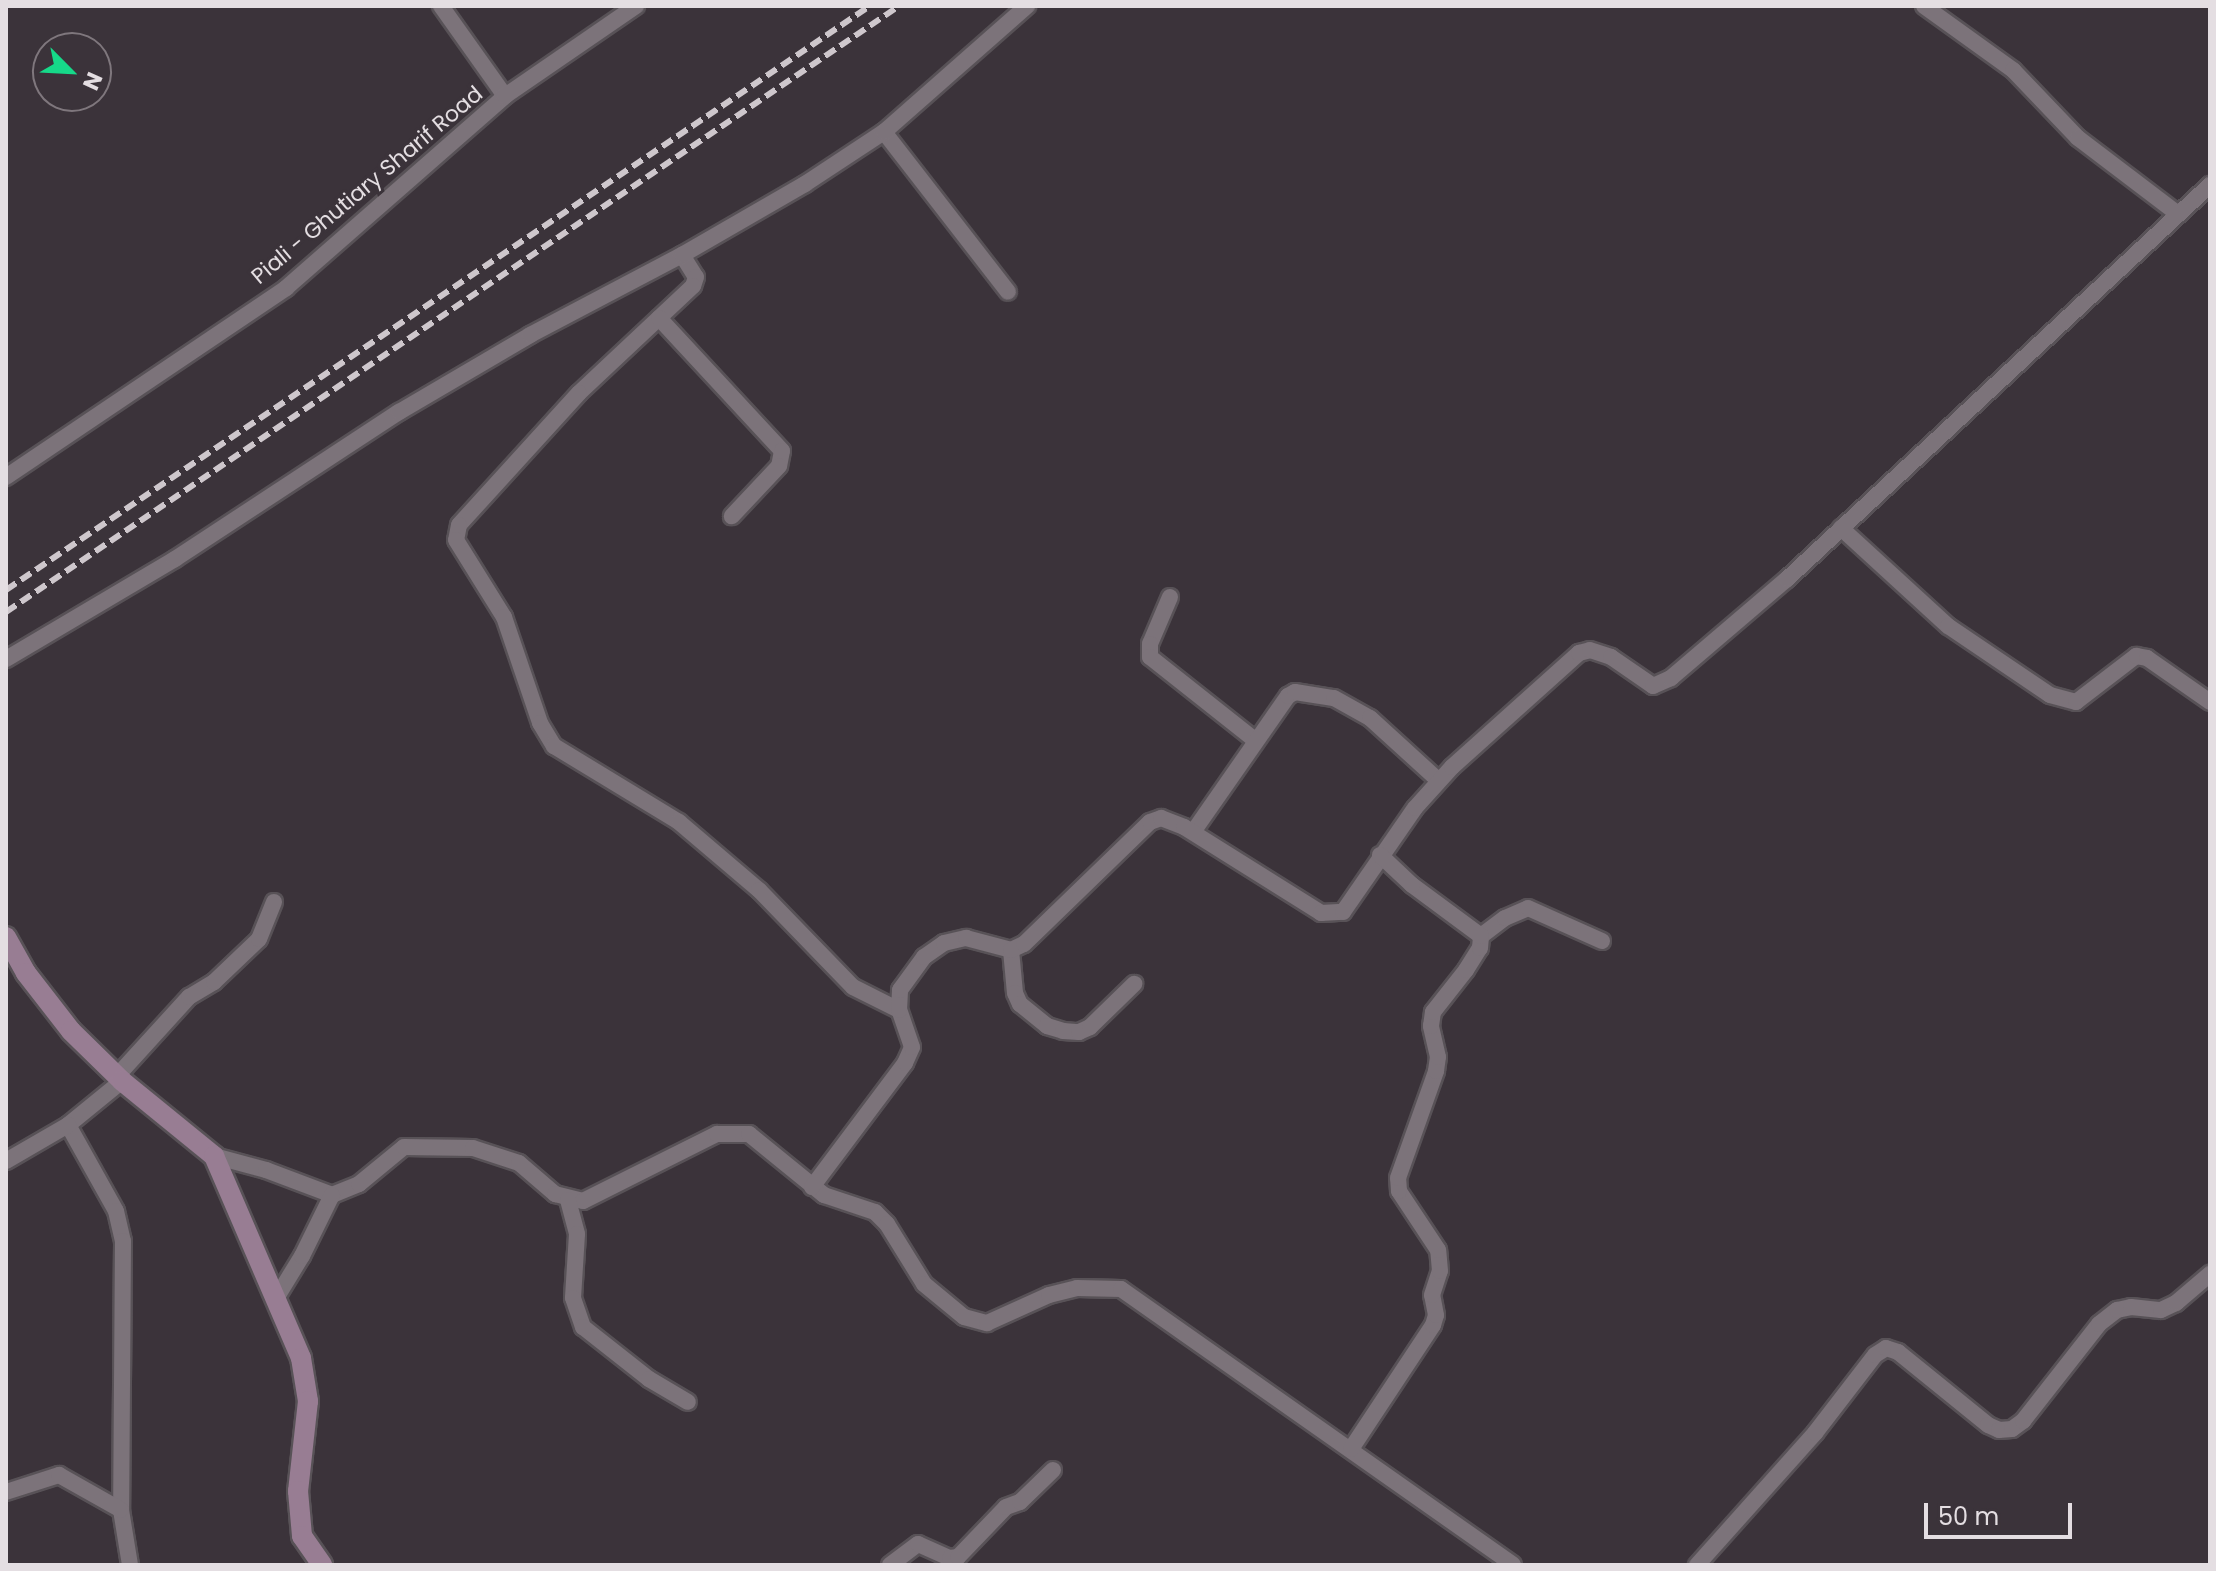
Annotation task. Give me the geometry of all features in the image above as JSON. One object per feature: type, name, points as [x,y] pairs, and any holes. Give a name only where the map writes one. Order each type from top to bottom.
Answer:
[{"type":"main road","points":[[6,937],[49,1006],[120,1079],[214,1156],[301,1358],[308,1401],[298,1491],[302,1536],[322,1565]]},
{"type":"street","points":[[441,6],[500,100]]},
{"type":"street","name":"Piali - Ghutiary Sharif Road","points":[[6,477],[286,288],[500,100],[636,6]]},
{"type":"street","points":[[6,659],[162,567],[412,404],[530,335],[682,255],[805,184],[884,132],[1027,6]]},
{"type":"street","points":[[1924,6],[2013,70],[2078,138],[2178,214]]},
{"type":"street","points":[[884,132],[1008,292]]},
{"type":"street","points":[[812,1187],[910,1054],[912,1047],[899,1010],[900,990],[910,973],[944,943],[966,938],[1011,950],[1039,931],[1150,822],[1161,818],[1193,832],[1331,915],[1343,912],[1353,902],[1380,855],[1439,781],[1497,724],[1579,653],[1590,650],[1611,657],[1653,686],[1671,678],[1841,528],[2210,185]]},
{"type":"street","points":[[682,255],[696,282],[579,393],[459,525],[456,540],[504,617],[540,723],[554,746],[679,822],[759,890],[853,987],[899,1010]]},
{"type":"street","points":[[659,318],[782,451],[779,466],[732,516]]},
{"type":"street","points":[[1841,528],[1948,626],[2050,695],[2076,702],[2136,656],[2147,658],[2210,702]]},
{"type":"street","points":[[1170,597],[1150,644],[1150,657],[1256,741]]},
{"type":"street","points":[[1193,832],[1288,696],[1295,692],[1334,698],[1370,718],[1439,781]]},
{"type":"street","points":[[1380,855],[1412,885],[1481,936]]},
{"type":"street","points":[[6,1161],[68,1125],[120,1079],[189,997],[214,982],[259,939],[274,902]]},
{"type":"street","points":[[1351,1449],[1436,1315],[1432,1295],[1440,1271],[1438,1250],[1399,1191],[1398,1178],[1436,1071],[1438,1057],[1431,1026],[1433,1012],[1480,948],[1481,936],[1505,918],[1528,908],[1602,941]]},
{"type":"street","points":[[1011,950],[1015,993],[1020,1004],[1040,1021],[1063,1031],[1079,1032],[1090,1027],[1134,984]]},
{"type":"street","points":[[68,1125],[116,1211],[123,1241],[121,1510],[130,1565]]},
{"type":"street","points":[[275,1300],[302,1256],[332,1195],[359,1184],[404,1147],[473,1148],[497,1153],[519,1163],[555,1194],[568,1200],[583,1201],[717,1134],[733,1131],[749,1134],[824,1195],[875,1212],[887,1224],[924,1284],[964,1317],[987,1323],[1049,1295],[1077,1288],[1121,1289],[1513,1565]]},
{"type":"street","points":[[214,1156],[280,1174],[332,1195]]},
{"type":"street","points":[[568,1200],[577,1234],[573,1298],[583,1327],[649,1379],[688,1402]]},
{"type":"street","points":[[1697,1565],[1815,1433],[1875,1355],[1886,1348],[1898,1352],[1988,1425],[1999,1430],[2012,1429],[2023,1421],[2099,1324],[2117,1310],[2131,1307],[2161,1310],[2176,1303],[2210,1274]]},
{"type":"street","points":[[890,1565],[918,1544],[950,1558],[958,1557],[1006,1507],[1020,1502],[1053,1470]]},
{"type":"street","points":[[6,1492],[59,1475],[121,1510]]},
{"type":"railway","points":[[6,590],[870,6]]},
{"type":"railway","points":[[6,612],[899,6]]}]
